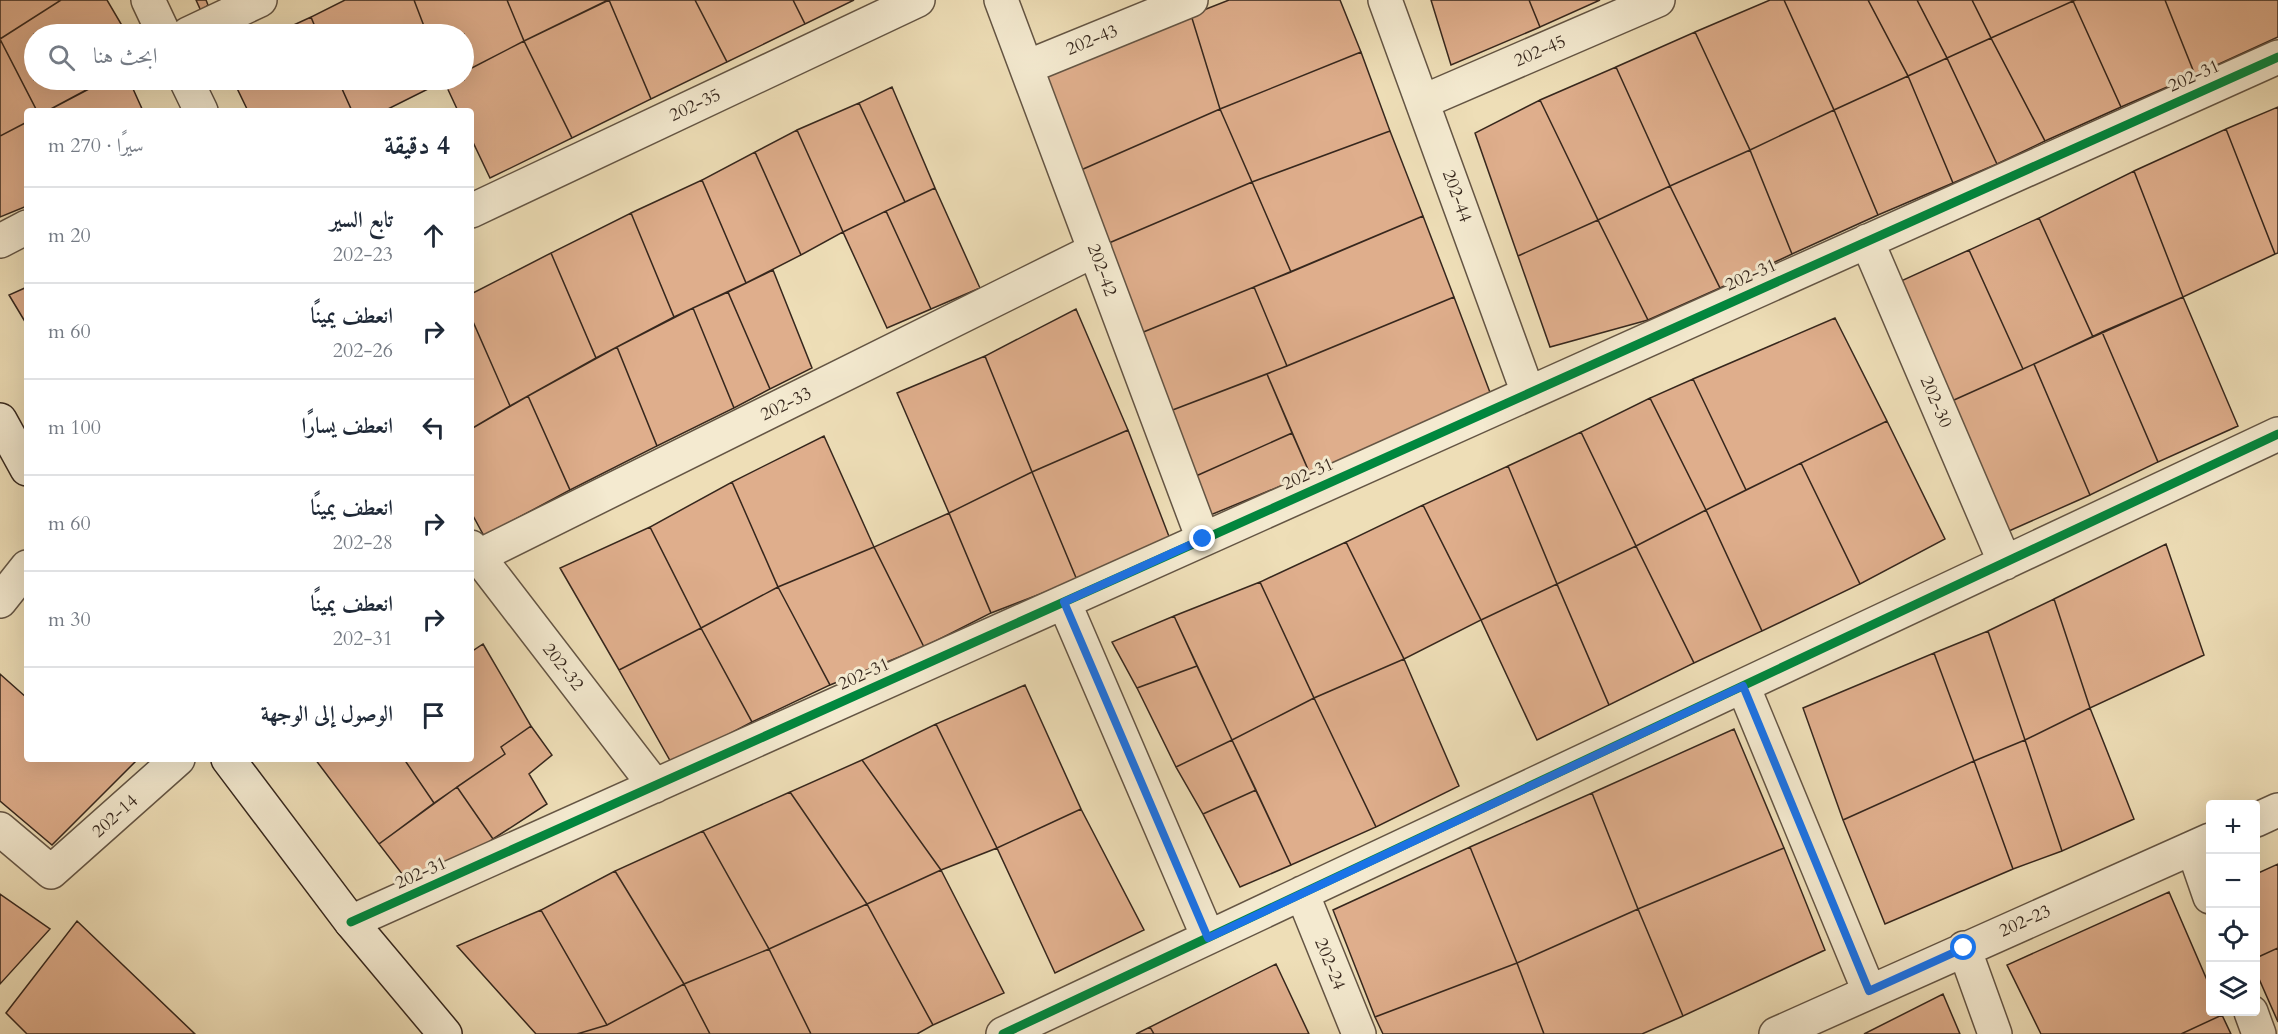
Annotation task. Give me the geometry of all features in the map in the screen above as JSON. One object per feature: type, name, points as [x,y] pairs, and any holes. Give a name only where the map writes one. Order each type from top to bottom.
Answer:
[{"type":"street","points":[[148,0],[159,24]]},
{"type":"street","points":[[209,24],[260,0]]},
{"type":"street","name":"202-35","points":[[474,210],[918,0]]},
{"type":"street","name":"202-42","points":[[1001,0],[1203,539]]},
{"type":"street","name":"202-43","points":[[1027,67],[1191,0]]},
{"type":"street","name":"202-44","points":[[1385,0],[1528,393]]},
{"type":"street","name":"202-45","points":[[1422,102],[1658,0]]},
{"type":"street","name":"202-31","points":[[351,922],[2278,57]]},
{"type":"street","points":[[191,90],[200,108]]},
{"type":"street","points":[[0,241],[24,229]]},
{"type":"street","name":"202-30","points":[[1867,241],[2005,563]]},
{"type":"street","name":"202-33","points":[[474,552],[1095,250]]},
{"type":"street","points":[[0,420],[24,464]]},
{"type":"street","points":[[1003,1034],[2278,434]]},
{"type":"street","name":"202-32","points":[[474,552],[655,786]]},
{"type":"street","points":[[0,601],[24,571]]},
{"type":"street","points":[[1064,602],[1208,938]]},
{"type":"street","points":[[1743,686],[1869,991]]},
{"type":"street","name":"202-14","points":[[0,829],[51,872],[175,762]]},
{"type":"street","points":[[230,762],[351,922],[445,1034]]},
{"type":"street","points":[[2260,818],[2278,810]]},
{"type":"street","points":[[2202,844],[2206,868]]},
{"type":"street","name":"202-23","points":[[1782,1033],[1964,948],[2202,844]]},
{"type":"street","name":"202-24","points":[[1302,893],[1359,1034]]},
{"type":"street","points":[[1964,948],[1995,1034]]},
{"type":"street","points":[[2253,1016],[2259,1034]]},
{"type":"building","points":[[0,0],[61,0],[0,39]]},
{"type":"building","points":[[61,0],[107,0],[121,24],[24,24],[24,86],[0,39]]},
{"type":"building","points":[[196,0],[206,0],[208,5],[201,11]]},
{"type":"building","points":[[345,0],[414,0],[423,24],[314,24],[311,17]]},
{"type":"building","points":[[414,0],[507,0],[524,41],[474,67],[474,24],[423,24]]},
{"type":"building","points":[[507,0],[608,0],[524,41]]},
{"type":"building","points":[[609,0],[651,99],[572,138],[524,41]]},
{"type":"building","points":[[609,0],[695,0],[727,62],[651,99]]},
{"type":"building","points":[[695,0],[793,0],[805,24],[727,62]]},
{"type":"building","points":[[793,0],[854,0],[805,24]]},
{"type":"building","points":[[1229,0],[1340,0],[1361,52],[1220,109],[1191,15]]},
{"type":"building","points":[[1431,0],[1529,0],[1540,27],[1451,65]]},
{"type":"building","points":[[1529,0],[1600,0],[1540,27]]},
{"type":"building","points":[[1770,0],[1784,0],[1834,110],[1750,150],[1695,32]]},
{"type":"building","points":[[1784,0],[1868,0],[1908,76],[1834,110]]},
{"type":"building","points":[[1868,0],[1917,0],[1947,58],[1908,76]]},
{"type":"building","points":[[1917,0],[1972,0],[1991,38],[1947,58]]},
{"type":"building","points":[[1972,0],[2073,0],[2073,1],[1991,38]]},
{"type":"building","points":[[2165,0],[2195,75],[2121,107],[2073,1]]},
{"type":"building","points":[[2165,0],[2278,0],[2278,37],[2195,75]]},
{"type":"building","points":[[2073,1],[2121,107],[2045,141],[1991,38]]},
{"type":"building","points":[[1191,15],[1220,109],[1081,170],[1045,77]]},
{"type":"building","points":[[311,17],[314,24],[296,24]]},
{"type":"building","points":[[1695,32],[1750,150],[1670,186],[1616,67]]},
{"type":"building","points":[[1991,38],[2045,141],[1997,164],[1947,58]]},
{"type":"building","points":[[0,39],[24,86],[24,90],[26,90],[35,108],[24,108],[24,124],[0,136]]},
{"type":"building","points":[[524,41],[572,138],[490,178],[474,144],[474,108],[457,108],[448,90],[474,90],[474,67]]},
{"type":"building","points":[[1361,52],[1390,131],[1252,182],[1220,109]]},
{"type":"building","points":[[1947,58],[1997,164],[1953,183],[1908,76]]},
{"type":"building","points":[[1616,67],[1670,186],[1598,220],[1540,100]]},
{"type":"building","points":[[1908,76],[1953,183],[1878,215],[1834,110]]},
{"type":"building","points":[[892,87],[935,188],[905,202],[859,103]]},
{"type":"building","points":[[26,90],[86,90],[53,108],[35,108]]},
{"type":"building","points":[[87,90],[134,90],[142,108],[53,108]]},
{"type":"building","points":[[238,90],[343,90],[351,108],[247,108]]},
{"type":"building","points":[[343,90],[426,90],[390,108],[351,108]]},
{"type":"building","points":[[1540,100],[1598,220],[1518,256],[1475,133]]},
{"type":"building","points":[[859,103],[905,202],[843,232],[797,130]]},
{"type":"building","points":[[2278,107],[2278,253],[2275,254],[2226,129]]},
{"type":"building","points":[[1220,109],[1252,182],[1109,243],[1081,170]]},
{"type":"building","points":[[1834,110],[1878,215],[1792,254],[1750,150]]},
{"type":"building","points":[[24,124],[24,207],[0,217],[0,136]]},
{"type":"building","points":[[2226,129],[2275,254],[2183,297],[2134,171]]},
{"type":"building","points":[[797,130],[843,232],[801,255],[755,152]]},
{"type":"building","points":[[1390,131],[1423,216],[1291,272],[1252,182]]},
{"type":"building","points":[[1750,150],[1792,254],[1720,288],[1670,186]]},
{"type":"building","points":[[755,152],[801,255],[746,283],[702,180]]},
{"type":"building","points":[[2134,171],[2183,297],[2093,337],[2039,218]]},
{"type":"building","points":[[702,180],[746,283],[674,317],[631,213]]},
{"type":"building","points":[[1252,182],[1291,272],[1141,333],[1109,243]]},
{"type":"building","points":[[1670,186],[1720,288],[1648,320],[1598,220]]},
{"type":"building","points":[[935,188],[980,288],[931,309],[886,211]]},
{"type":"building","points":[[886,211],[931,309],[887,328],[843,232]]},
{"type":"building","points":[[631,213],[674,317],[596,358],[551,253]]},
{"type":"building","points":[[1423,216],[1454,297],[1287,366],[1254,287]]},
{"type":"building","points":[[2039,218],[2093,337],[2023,369],[1969,250]]},
{"type":"building","points":[[1598,220],[1648,320],[1550,347],[1518,256]]},
{"type":"building","points":[[1969,250],[2023,369],[1943,405],[1890,286]]},
{"type":"building","points":[[551,253],[596,358],[510,406],[474,324],[474,292]]},
{"type":"building","points":[[773,270],[812,368],[770,389],[728,292]]},
{"type":"building","points":[[1254,287],[1287,366],[1170,411],[1141,333]]},
{"type":"building","points":[[24,288],[24,320],[9,295]]},
{"type":"building","points":[[728,292],[770,389],[734,408],[693,308]]},
{"type":"building","points":[[1454,297],[1491,395],[1310,474],[1267,374]]},
{"type":"building","points":[[2183,297],[2238,426],[2158,462],[2102,332]]},
{"type":"building","points":[[693,308],[734,408],[657,446],[617,347]]},
{"type":"building","points":[[1076,309],[1128,430],[1032,472],[985,356]]},
{"type":"building","points":[[1835,318],[1887,421],[1746,490],[1693,379]]},
{"type":"building","points":[[474,324],[510,406],[474,427]]},
{"type":"building","points":[[2102,332],[2158,462],[2090,495],[2034,364]]},
{"type":"building","points":[[617,347],[657,446],[570,490],[528,396]]},
{"type":"building","points":[[985,356],[1032,472],[949,513],[897,393]]},
{"type":"building","points":[[2034,364],[2090,495],[2000,535],[1943,405]]},
{"type":"building","points":[[1267,374],[1292,433],[1196,476],[1170,411]]},
{"type":"building","points":[[1693,379],[1746,490],[1706,510],[1650,398]]},
{"type":"building","points":[[528,396],[570,490],[484,536],[474,518],[474,427]]},
{"type":"building","points":[[1650,398],[1706,510],[1636,546],[1581,432]]},
{"type":"building","points":[[1887,421],[1945,539],[1860,584],[1801,463]]},
{"type":"building","points":[[1128,430],[1170,539],[1077,580],[1032,472]]},
{"type":"building","points":[[1581,432],[1636,546],[1557,584],[1508,466]]},
{"type":"building","points":[[1292,433],[1310,474],[1208,516],[1196,476]]},
{"type":"building","points":[[824,436],[874,547],[778,587],[732,482]]},
{"type":"building","points":[[1801,463],[1860,584],[1762,631],[1706,510]]},
{"type":"building","points":[[1508,466],[1557,584],[1481,620],[1423,505]]},
{"type":"building","points":[[1032,472],[1077,580],[991,613],[949,513]]},
{"type":"building","points":[[732,482],[778,587],[701,628],[650,527]]},
{"type":"building","points":[[1423,505],[1481,620],[1404,659],[1346,542]]},
{"type":"building","points":[[1706,510],[1762,631],[1694,663],[1636,546]]},
{"type":"building","points":[[949,513],[991,613],[924,647],[874,547]]},
{"type":"building","points":[[650,527],[701,628],[619,670],[560,568]]},
{"type":"building","points":[[1346,542],[1404,659],[1314,698],[1260,582]]},
{"type":"building","points":[[2166,544],[2204,655],[2090,708],[2054,599]]},
{"type":"building","points":[[1636,546],[1694,663],[1609,705],[1557,584]]},
{"type":"building","points":[[874,547],[924,647],[830,685],[778,587]]},
{"type":"building","points":[[1260,582],[1314,698],[1232,740],[1174,616]]},
{"type":"building","points":[[1557,584],[1609,705],[1537,740],[1481,620]]},
{"type":"building","points":[[778,587],[830,685],[752,722],[701,628]]},
{"type":"building","points":[[2054,599],[2090,708],[2025,740],[1988,631]]},
{"type":"building","points":[[1174,616],[1197,666],[1137,688],[1112,642]]},
{"type":"building","points":[[701,628],[752,722],[672,764],[619,670]]},
{"type":"building","points":[[1988,631],[2025,740],[1974,761],[1934,653]]},
{"type":"building","points":[[483,644],[531,726],[501,747],[505,754],[434,803],[406,762],[474,762],[474,650]]},
{"type":"building","points":[[1934,653],[1974,761],[1843,820],[1803,708]]},
{"type":"building","points":[[1404,659],[1459,786],[1376,827],[1314,698]]},
{"type":"building","points":[[1197,666],[1232,740],[1176,767],[1137,688]]},
{"type":"building","points":[[0,674],[24,695],[24,762],[135,762],[52,845],[0,801]]},
{"type":"building","points":[[1025,685],[1081,809],[997,848],[936,724]]},
{"type":"building","points":[[1314,698],[1376,827],[1291,865],[1232,740]]},
{"type":"building","points":[[2090,708],[2134,819],[2062,851],[2025,740]]},
{"type":"building","points":[[936,724],[997,848],[941,870],[862,760]]},
{"type":"building","points":[[531,726],[552,755],[529,774],[547,804],[493,839],[457,787],[505,754],[501,747]]},
{"type":"building","points":[[1734,729],[1784,848],[1638,909],[1592,793]]},
{"type":"building","points":[[1232,740],[1256,790],[1203,814],[1176,767]]},
{"type":"building","points":[[2025,740],[2062,851],[2013,869],[1974,761]]},
{"type":"building","points":[[862,760],[941,870],[867,904],[790,792]]},
{"type":"building","points":[[1974,761],[2013,869],[1885,924],[1843,820]]},
{"type":"building","points":[[317,762],[406,762],[434,803],[379,844]]},
{"type":"building","points":[[457,787],[493,839],[416,892],[379,844]]},
{"type":"building","points":[[1256,790],[1291,865],[1240,887],[1203,814]]},
{"type":"building","points":[[790,792],[867,904],[769,949],[703,831]]},
{"type":"building","points":[[1592,793],[1638,909],[1517,963],[1470,847]]},
{"type":"building","points":[[1081,809],[1144,930],[1055,973],[997,848]]},
{"type":"building","points":[[703,831],[769,949],[684,984],[615,871]]},
{"type":"building","points":[[1470,847],[1517,963],[1375,1017],[1333,910]]},
{"type":"building","points":[[1784,848],[1825,950],[1683,1016],[1638,909]]},
{"type":"building","points":[[2278,864],[2278,948],[2260,956],[2260,908],[2260,872]]},
{"type":"building","points":[[941,870],[1004,993],[933,1025],[867,904]]},
{"type":"building","points":[[615,871],[684,984],[607,1025],[541,910]]},
{"type":"building","points":[[2169,892],[2206,978],[2206,1016],[2220,1016],[2181,1034],[2041,1034],[2007,965]]},
{"type":"building","points":[[0,894],[50,929],[0,984]]},
{"type":"building","points":[[867,904],[933,1025],[917,1034],[811,1034],[769,949]]},
{"type":"building","points":[[1638,909],[1683,1016],[1642,1034],[1544,1034],[1517,963]]},
{"type":"building","points":[[541,910],[607,1025],[577,1034],[536,1034],[457,946]]},
{"type":"building","points":[[77,921],[195,1034],[27,1034],[6,1013]]},
{"type":"building","points":[[2278,948],[2278,1022],[2260,981],[2260,956]]},
{"type":"building","points":[[769,949],[811,1034],[710,1034],[684,984]]},
{"type":"building","points":[[1517,963],[1544,1034],[1383,1034],[1375,1017]]},
{"type":"building","points":[[1276,964],[1309,1034],[1154,1034],[1150,1027]]},
{"type":"building","points":[[684,984],[710,1034],[577,1034],[607,1025]]},
{"type":"building","points":[[1943,994],[1960,1034],[1864,1034]]},
{"type":"building","points":[[2222,1016],[2231,1034],[2181,1034]]},
{"type":"building","points":[[1150,1027],[1154,1034],[1136,1034]]},
{"type":"cycle path","points":[[351,922],[2278,57]]},
{"type":"cycle path","points":[[1003,1034],[2278,434]]},
{"type":"route","points":[[1203,539],[1064,602],[1208,938],[1743,686],[1869,991],[1964,948]]}]
